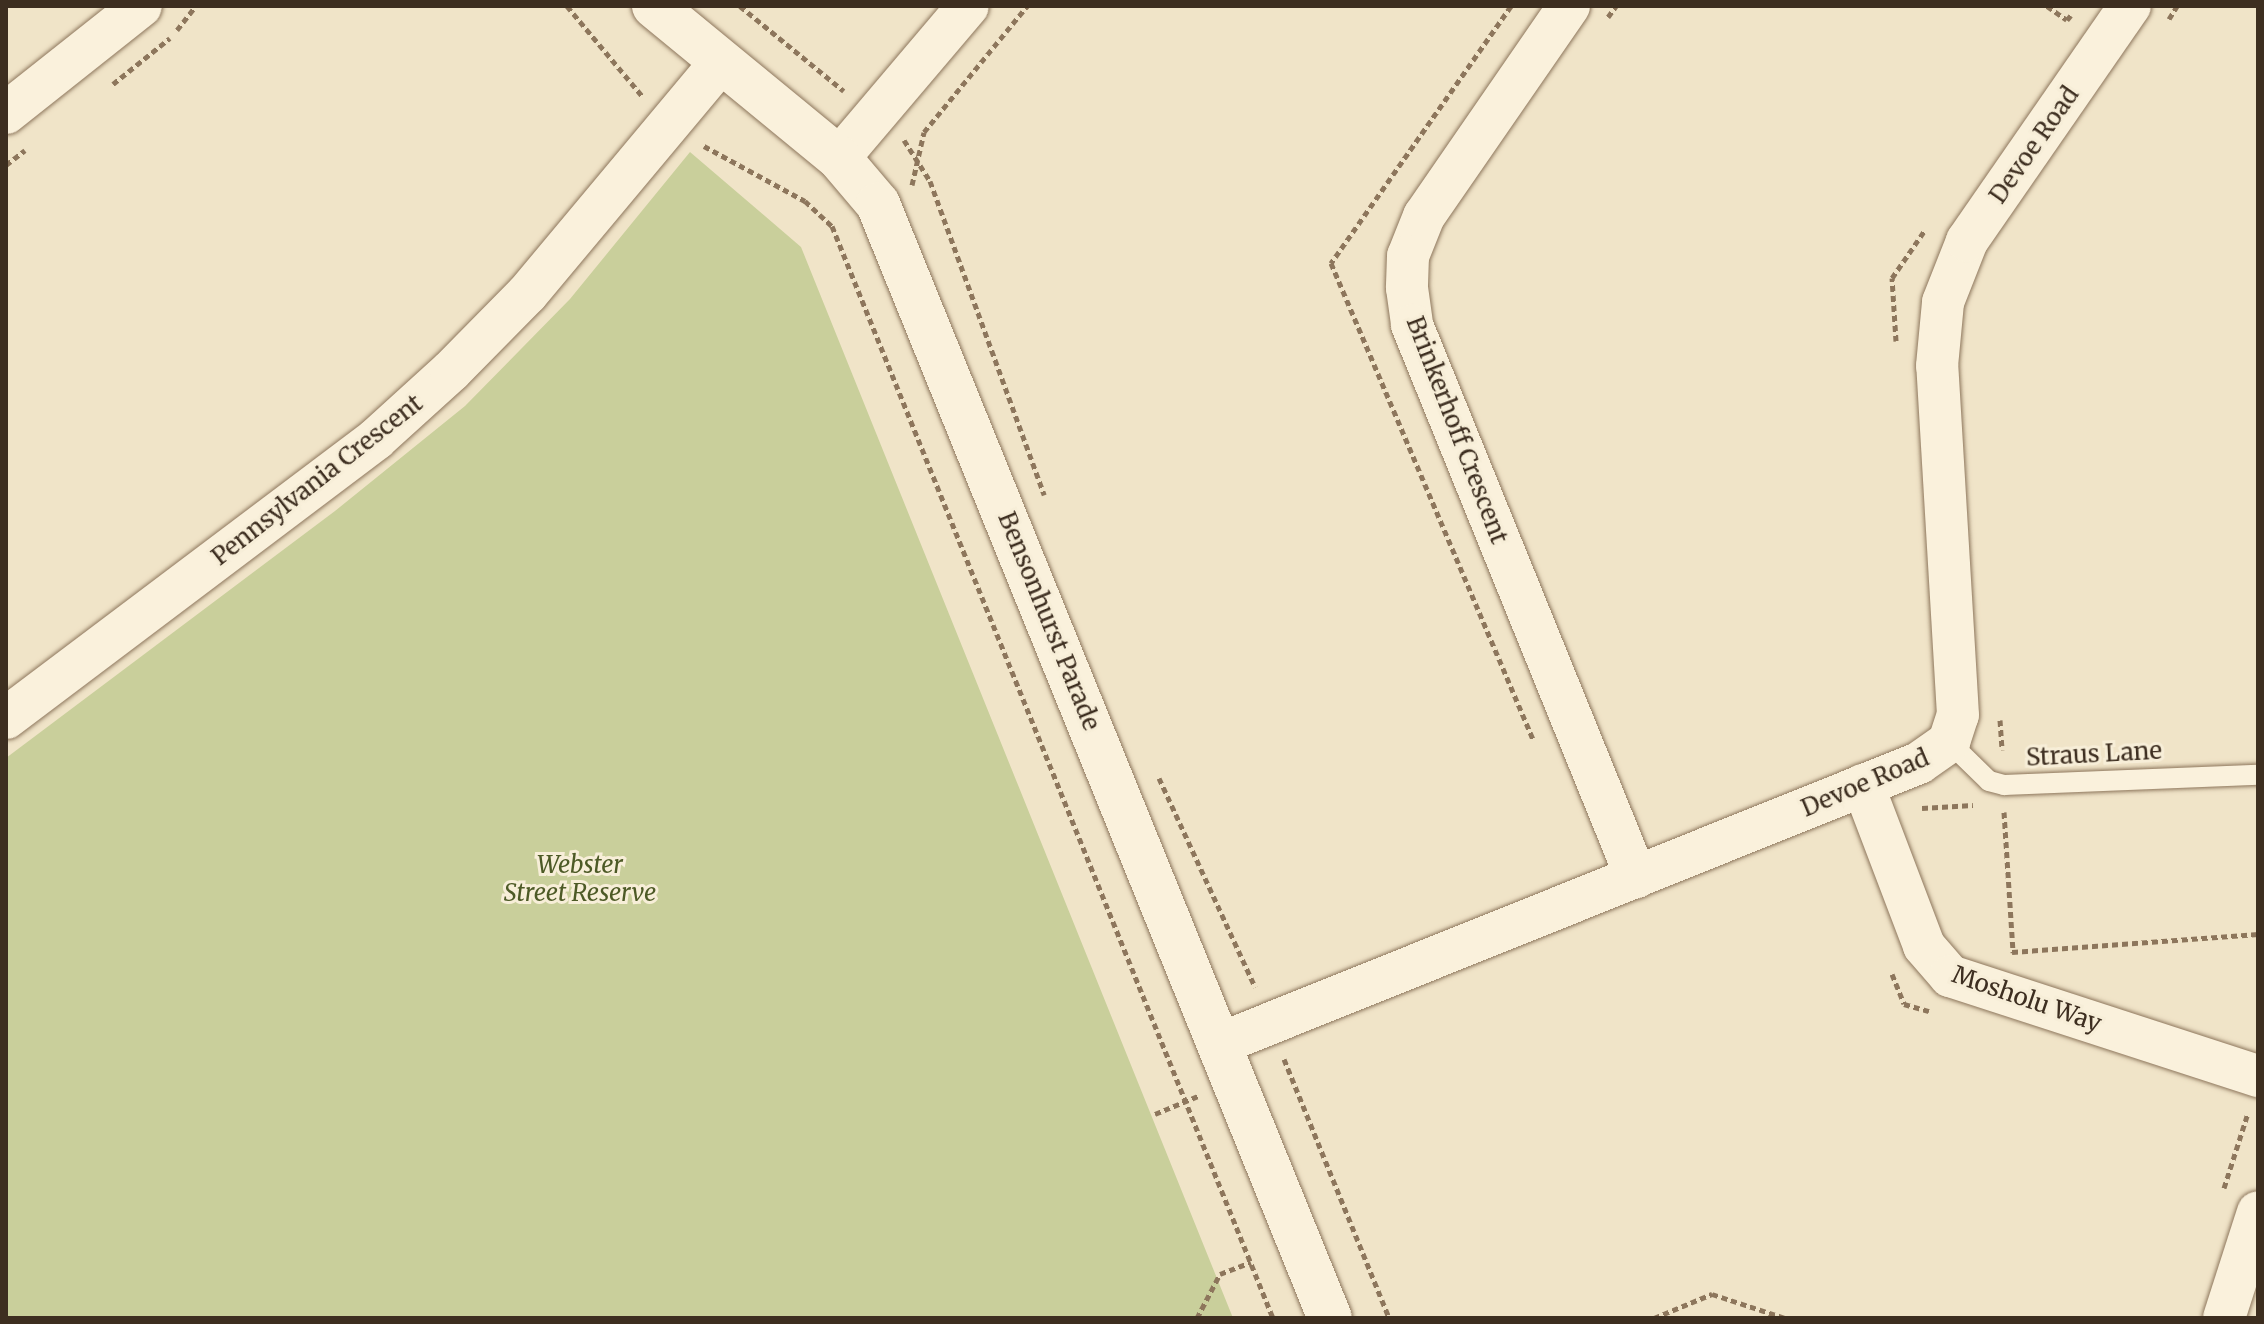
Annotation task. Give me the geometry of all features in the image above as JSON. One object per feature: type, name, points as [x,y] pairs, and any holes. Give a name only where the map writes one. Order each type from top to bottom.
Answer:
[{"type":"street","points":[[6,113],[141,6]]},
{"type":"street","name":"Bensonhurst Parade","points":[[654,6],[839,158],[878,204],[1330,1318]]},
{"type":"street","points":[[839,158],[877,118],[968,6]]},
{"type":"street","name":"Devoe Road","points":[[1219,1044],[1919,763],[1949,742],[1958,715],[1937,366],[1943,302],[1967,241],[2134,14]]},
{"type":"street","name":"Brinkerhoff Crescent","points":[[1583,19],[1424,216],[1408,256],[1407,288],[1412,325],[1636,877]]},
{"type":"street","name":"Pennsylvania Crescent","points":[[6,718],[376,439],[451,371],[527,294],[721,62]]},
{"type":"street","name":"Mosholu Way","points":[[1863,785],[1924,946],[1950,976],[2258,1076]]},
{"type":"street","points":[[2224,1318],[2258,1212]]},
{"type":"lane","name":"Straus Lane","points":[[1949,742],[1989,781],[2004,785],[2258,775]]},
{"type":"path","points":[[567,6],[639,94],[630,106]]},
{"type":"path","points":[[740,6],[904,140],[919,164],[1049,507]]},
{"type":"path","points":[[832,226],[916,183],[924,132],[1027,6]]},
{"type":"path","points":[[1583,19],[1616,6]]},
{"type":"path","points":[[2047,6],[2067,20],[2077,6]]},
{"type":"path","points":[[2134,14],[2177,6]]},
{"type":"path","points":[[719,158],[805,201],[832,226],[1273,1318]]},
{"type":"path","points":[[1999,706],[2012,953]]},
{"type":"path","points":[[1156,771],[1269,1024],[1389,1318]]},
{"type":"path","points":[[2012,953],[2258,934]]},
{"type":"path","points":[[2012,953],[2041,962]]},
{"type":"path","points":[[1197,1318],[1220,1274],[1251,1262]]},
{"type":"path","points":[[1654,1318],[1712,1294],[1785,1318]]},
{"type":"green space","name":"Webster Street Reserve","points":[[690,152],[801,247],[1233,1318],[6,1318],[6,758],[335,511],[465,406],[570,299]]}]
